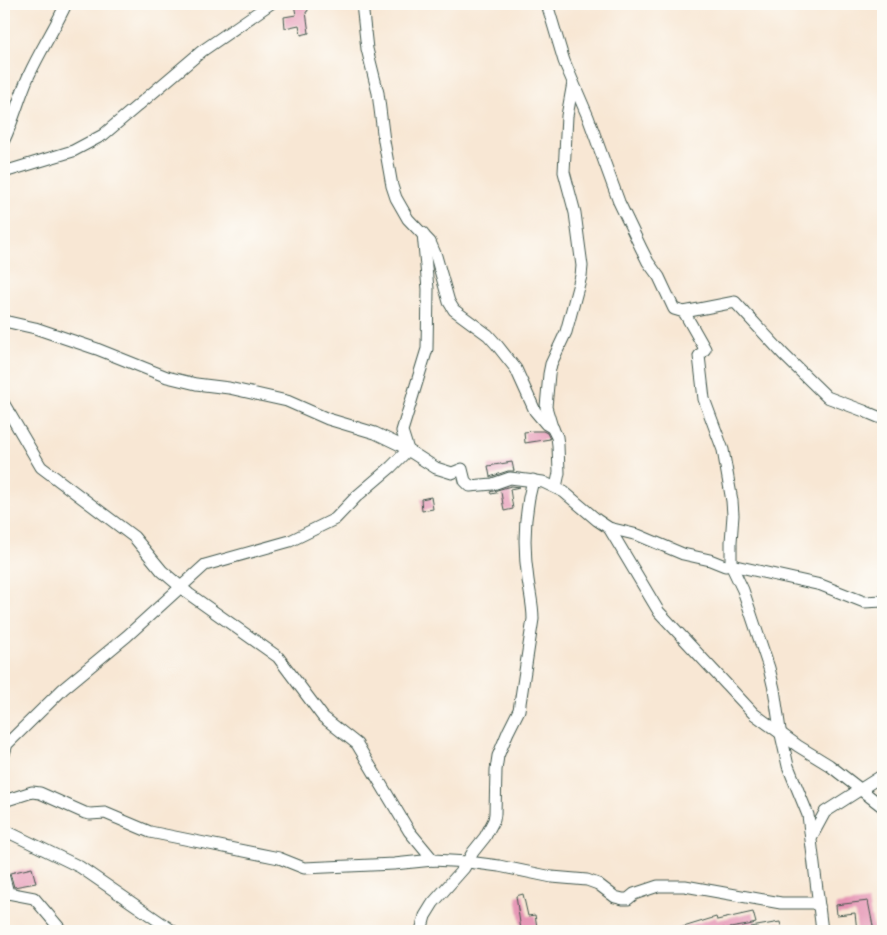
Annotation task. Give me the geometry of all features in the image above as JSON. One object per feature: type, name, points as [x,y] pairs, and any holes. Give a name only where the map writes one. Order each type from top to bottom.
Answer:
[{"type":"street","points":[[4,140],[16,113],[29,74],[66,4]]},
{"type":"street","points":[[4,172],[65,154],[103,135],[186,63],[270,4]]},
{"type":"street","points":[[362,4],[367,49],[379,102],[382,132],[392,186],[408,219],[430,242],[436,256],[448,302],[454,310],[488,335],[497,345],[516,369],[535,411],[552,428]]},
{"type":"street","points":[[547,4],[564,61],[588,117],[619,202],[648,262],[660,277],[674,309],[684,312],[735,302],[827,398],[883,420]]},
{"type":"street","points":[[556,487],[559,473],[557,437],[552,428],[546,407],[550,364],[566,332],[582,266],[575,213],[564,172],[567,116],[573,83]]},
{"type":"street","points":[[408,450],[402,431],[427,349],[428,289],[422,233]]},
{"type":"street","points":[[684,312],[704,349],[699,356],[702,389],[722,450],[732,501],[731,565],[742,590],[769,668],[788,766],[808,815],[822,931]]},
{"type":"street","points":[[4,321],[35,328],[97,349],[167,377],[287,401],[328,419],[375,433],[408,450],[436,468],[452,473],[462,469],[465,482],[470,486],[493,484],[510,478],[543,482],[556,487],[574,499],[596,520],[609,528],[638,535],[696,558],[710,560],[725,566],[731,565],[821,585],[864,602],[883,601]]},
{"type":"street","points":[[4,404],[41,466],[134,537],[162,571],[181,587],[236,629],[278,657],[323,717],[357,744],[409,831],[433,860]]},
{"type":"street","points":[[4,754],[7,744],[63,689],[127,636],[205,565],[290,541],[334,519],[408,450]]},
{"type":"street","points":[[421,931],[425,916],[432,903],[457,877],[485,837],[494,820],[498,756],[516,718],[521,699],[533,619],[524,531],[533,480]]},
{"type":"street","points":[[609,528],[659,612],[754,714],[829,765],[883,807]]},
{"type":"street","points":[[812,836],[825,812],[883,775]]},
{"type":"street","points":[[4,801],[32,792],[40,793],[85,813],[105,814],[150,832],[279,858],[304,868],[394,864],[433,860],[468,862],[500,866],[552,877],[587,880],[598,884],[615,896],[623,899],[628,899],[634,894],[658,886],[678,886],[781,903],[814,903],[819,906]]},
{"type":"street","points":[[4,830],[80,867],[173,931]]},
{"type":"street","points":[[4,878],[8,893],[34,898],[62,931]]},
{"type":"building","points":[[294,4],[307,4],[308,11],[306,12],[309,33],[301,35],[299,25],[285,28],[284,17],[296,15]]},
{"type":"building","points":[[543,431],[547,433],[550,439],[525,443],[524,432]]},
{"type":"building","points":[[512,462],[514,471],[490,477],[488,466]]},
{"type":"building","points":[[511,486],[520,487],[510,489],[513,509],[504,511],[501,492],[491,494],[490,492]]},
{"type":"building","points":[[431,497],[433,509],[422,511],[421,499]]},
{"type":"building","points":[[32,868],[36,883],[14,887],[10,873]]},
{"type":"building","points":[[523,894],[528,916],[535,915],[537,927],[521,930],[516,896]]},
{"type":"building","points":[[868,901],[874,931],[857,931],[855,913],[837,915],[836,905]]},
{"type":"building","points":[[753,912],[756,923],[713,931],[677,931],[677,929],[716,917],[717,920]]},
{"type":"building","points":[[780,922],[782,931],[751,931],[751,927]]}]
